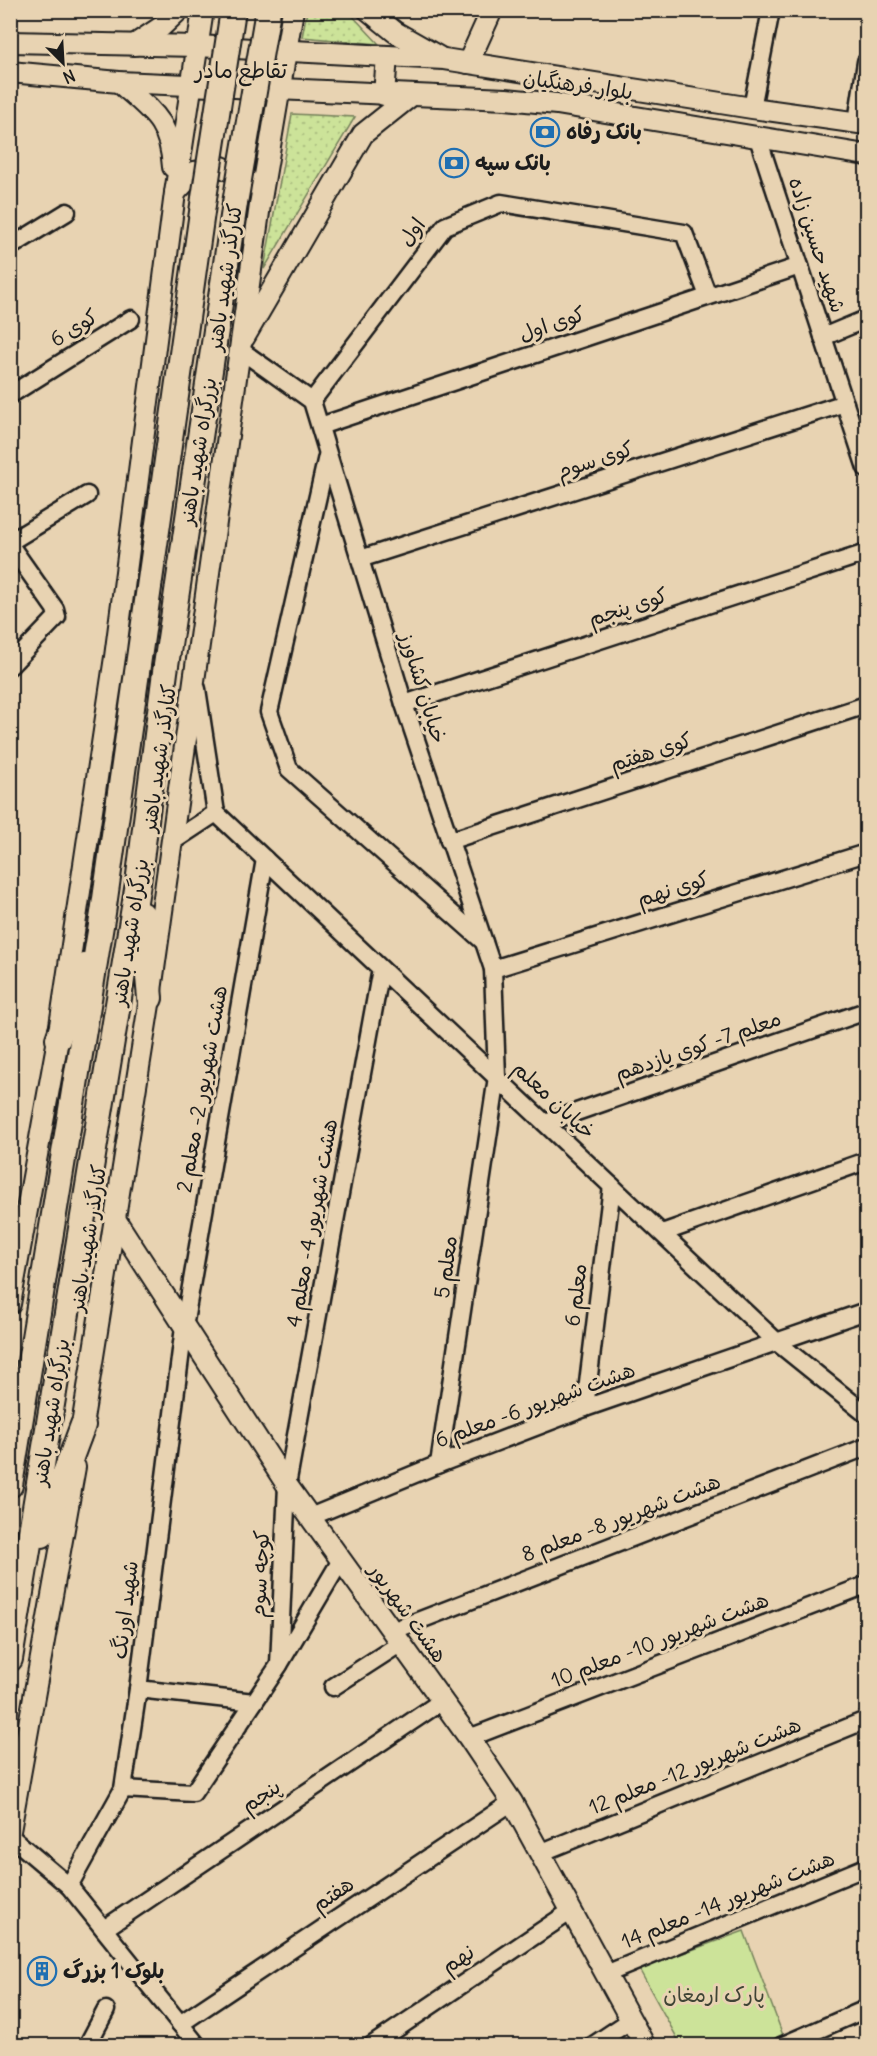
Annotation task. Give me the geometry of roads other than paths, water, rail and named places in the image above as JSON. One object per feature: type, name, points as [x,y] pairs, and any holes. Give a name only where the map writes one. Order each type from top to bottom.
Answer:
[{"type":"highway","name":"بزرگراه شهید باهنر","points":[[10,1485],[103,914],[204,198],[233,10]]},
{"type":"highway","name":"بزرگراه شهید باهنر","points":[[10,1659],[138,883],[165,672],[236,203],[268,10]]},
{"type":"highway","points":[[138,883],[150,998]]},
{"type":"highway","points":[[58,1039],[103,914]]},
{"type":"highway","points":[[22,1588],[83,1425]]},
{"type":"main road","points":[[133,45],[161,27],[179,10]]},
{"type":"main road","points":[[10,1304],[15,1257],[58,1039],[115,657],[175,193],[203,10]]},
{"type":"main road","name":"کنارگذر شهید باهنر","points":[[10,1831],[83,1425],[150,998],[239,349],[260,205],[293,10]]},
{"type":"main road","points":[[368,10],[394,32],[444,59]]},
{"type":"main road","points":[[468,63],[492,10]]},
{"type":"main road","name":"بلوار فرهنگیان","points":[[10,42],[197,46],[444,59],[752,108],[862,123]]},
{"type":"main road","points":[[384,95],[387,56]]},
{"type":"main road","name":"بلوار فرهنگیان","points":[[10,72],[119,82],[280,91],[506,99],[557,104],[867,155]]},
{"type":"main road","points":[[119,82],[156,114],[171,145],[175,193]]},
{"type":"main road","points":[[239,349],[363,134],[412,95]]},
{"type":"main road","points":[[175,193],[194,172],[222,167],[247,180],[260,205]]},
{"type":"main road","name":"هشت شهریور","points":[[115,1220],[287,1485],[469,1738],[512,1802],[645,2046]]},
{"type":"street","points":[[752,108],[771,10]]},
{"type":"street","points":[[862,123],[867,62]]},
{"type":"street","name":"شهید حسین زاده","points":[[758,138],[867,468]]},
{"type":"street","name":"اول","points":[[312,401],[445,226],[501,203],[684,233],[708,296]]},
{"type":"street","points":[[10,248],[67,212]]},
{"type":"street","name":"کوی اول","points":[[320,426],[800,266]]},
{"type":"street","name":"کوی 6","points":[[10,395],[131,319]]},
{"type":"street","points":[[823,336],[867,319]]},
{"type":"street","points":[[239,349],[312,401]]},
{"type":"street","name":"خیابان کشاورز","points":[[312,401],[404,704],[493,969],[497,1077]]},
{"type":"street","name":"کوی سوم","points":[[360,559],[845,403]]},
{"type":"street","points":[[327,454],[269,712],[289,769],[484,943]]},
{"type":"street","points":[[10,666],[57,616],[55,609],[10,544],[87,495]]},
{"type":"street","name":"کوی پنجم","points":[[404,704],[867,553]]},
{"type":"street","points":[[172,842],[216,813],[195,676]]},
{"type":"street","name":"کوی هفتم","points":[[449,841],[867,705]]},
{"type":"street","name":"خیابان معلم","points":[[216,813],[778,1343],[867,1414]]},
{"type":"street","name":"کوی نهم","points":[[493,969],[867,853]]},
{"type":"street","name":"هشت شهریور 2- معلم 2","points":[[184,1327],[264,859]]},
{"type":"street","name":"هشت شهریور 4- معلم 4","points":[[287,1485],[381,969]]},
{"type":"street","name":"معلم 7- کوی یازدهم","points":[[545,1123],[867,1011]]},
{"type":"street","name":"معلم 5","points":[[439,1464],[497,1077]]},
{"type":"street","points":[[662,1233],[867,1161]]},
{"type":"street","name":"معلم 6","points":[[585,1408],[612,1186]]},
{"type":"street","name":"هشت شهریور 6- معلم 6","points":[[310,1517],[585,1408],[867,1311]]},
{"type":"street","name":"شهید اورنگ","points":[[69,1886],[123,1789],[184,1327]]},
{"type":"street","name":"هشت شهریور 8- معلم 8","points":[[333,1687],[396,1637],[867,1447]]},
{"type":"street","name":"کوچه سوم","points":[[279,1665],[287,1485]]},
{"type":"street","points":[[123,1789],[193,1793],[279,1665],[340,1560]]},
{"type":"street","name":"هشت شهریور 10- معلم 10","points":[[469,1738],[867,1585]]},
{"type":"street","points":[[138,1689],[254,1702]]},
{"type":"street","name":"پنجم","points":[[104,1929],[442,1701]]},
{"type":"street","name":"هشت شهریور 12- معلم 12","points":[[540,1853],[867,1720]]},
{"type":"street","name":"هفتم","points":[[180,2024],[512,1802]]},
{"type":"street","points":[[10,1836],[69,1886],[198,2046]]},
{"type":"street","name":"هشت شهریور 14- معلم 14","points":[[606,1974],[867,1867]]},
{"type":"street","name":"نهم","points":[[371,2046],[571,1911]]},
{"type":"street","points":[[780,2046],[867,2009]]},
{"type":"street","points":[[87,2046],[106,2010]]},
{"type":"street","points":[[592,2046],[630,2020]]},
{"type":"place","name":"بانک رفاه","points":[[545,132]]},
{"type":"place","name":"بانک سپه","points":[[454,163]]},
{"type":"place","name":"بلوک 1 بزرگ","points":[[42,1971]]},
{"type":"district","name":"تقاطع مادر","points":[[241,70]]},
{"type":"park label","name":"پارک ارمغان","points":[[714,1995]]}]
